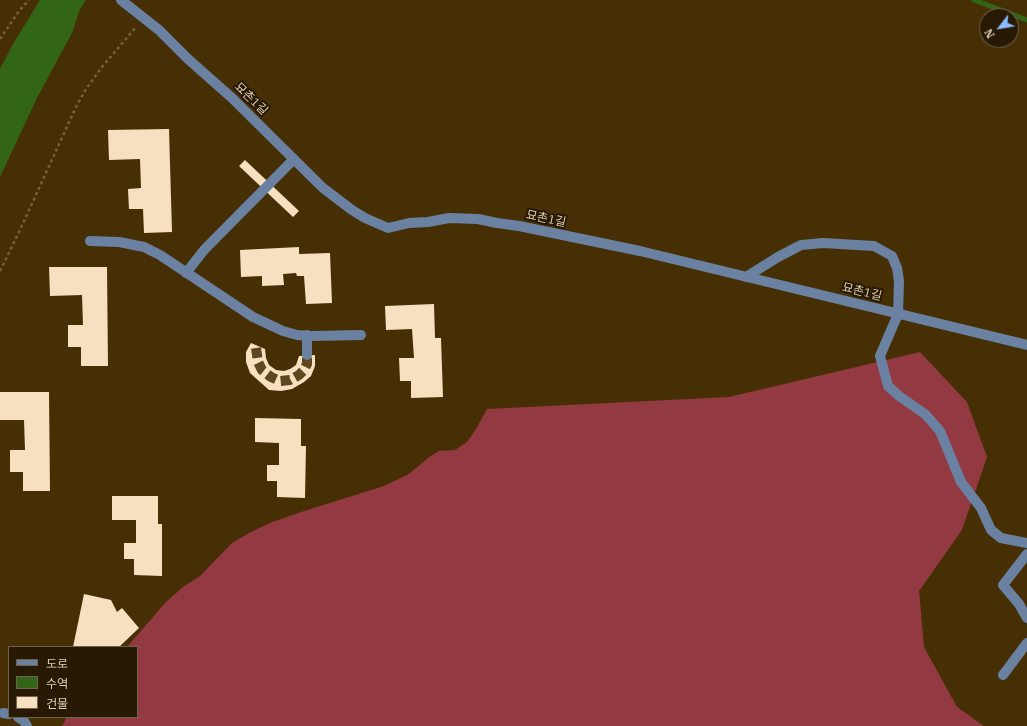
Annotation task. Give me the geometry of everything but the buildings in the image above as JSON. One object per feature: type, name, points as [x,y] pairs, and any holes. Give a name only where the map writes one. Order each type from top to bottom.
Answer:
[{"type":"street","name":"묘촌1길","points":[[121,0],[159,30],[188,59],[232,98],[323,188],[352,210],[365,218],[388,228],[409,223],[428,222],[449,218],[478,219],[519,226],[640,251],[1027,346]]},
{"type":"street","points":[[186,272],[204,250],[294,159]]},
{"type":"street","points":[[90,241],[119,242],[144,247],[160,255],[253,317],[283,331],[296,335],[361,335]]},
{"type":"street","points":[[746,277],[801,245],[823,243],[874,246],[892,256],[897,268],[899,281],[898,314],[880,356],[888,386],[924,414],[940,431],[961,482],[981,508],[991,530],[1001,538],[1027,543]]},
{"type":"street","points":[[307,335],[307,356]]},
{"type":"street","points":[[1027,554],[1003,585],[1019,604],[1027,618]]},
{"type":"street","points":[[1003,675],[1027,643]]},
{"type":"street","points":[[20,718],[24,721],[27,726]]},
{"type":"path","points":[[0,39],[29,0]]},
{"type":"path","points":[[0,271],[76,107],[86,89],[102,67],[144,18]]},
{"type":"shaded area","points":[[920,352],[967,402],[987,457],[962,530],[919,591],[924,647],[957,707],[984,726],[62,726],[66,718],[138,718],[138,646],[128,646],[166,602],[183,587],[200,576],[232,543],[270,523],[384,486],[409,474],[429,457],[439,451],[455,450],[467,442],[487,409],[729,397]]},
{"type":"water","points":[[40,0],[86,0],[80,9],[72,33],[37,98],[0,177],[0,69],[13,44]]},
{"type":"waterway","points":[[974,0],[1027,20]]},
{"type":"tunnel","points":[[256,348],[258,362],[262,370],[271,377],[280,381],[290,380],[299,375],[307,364],[307,355]]}]
